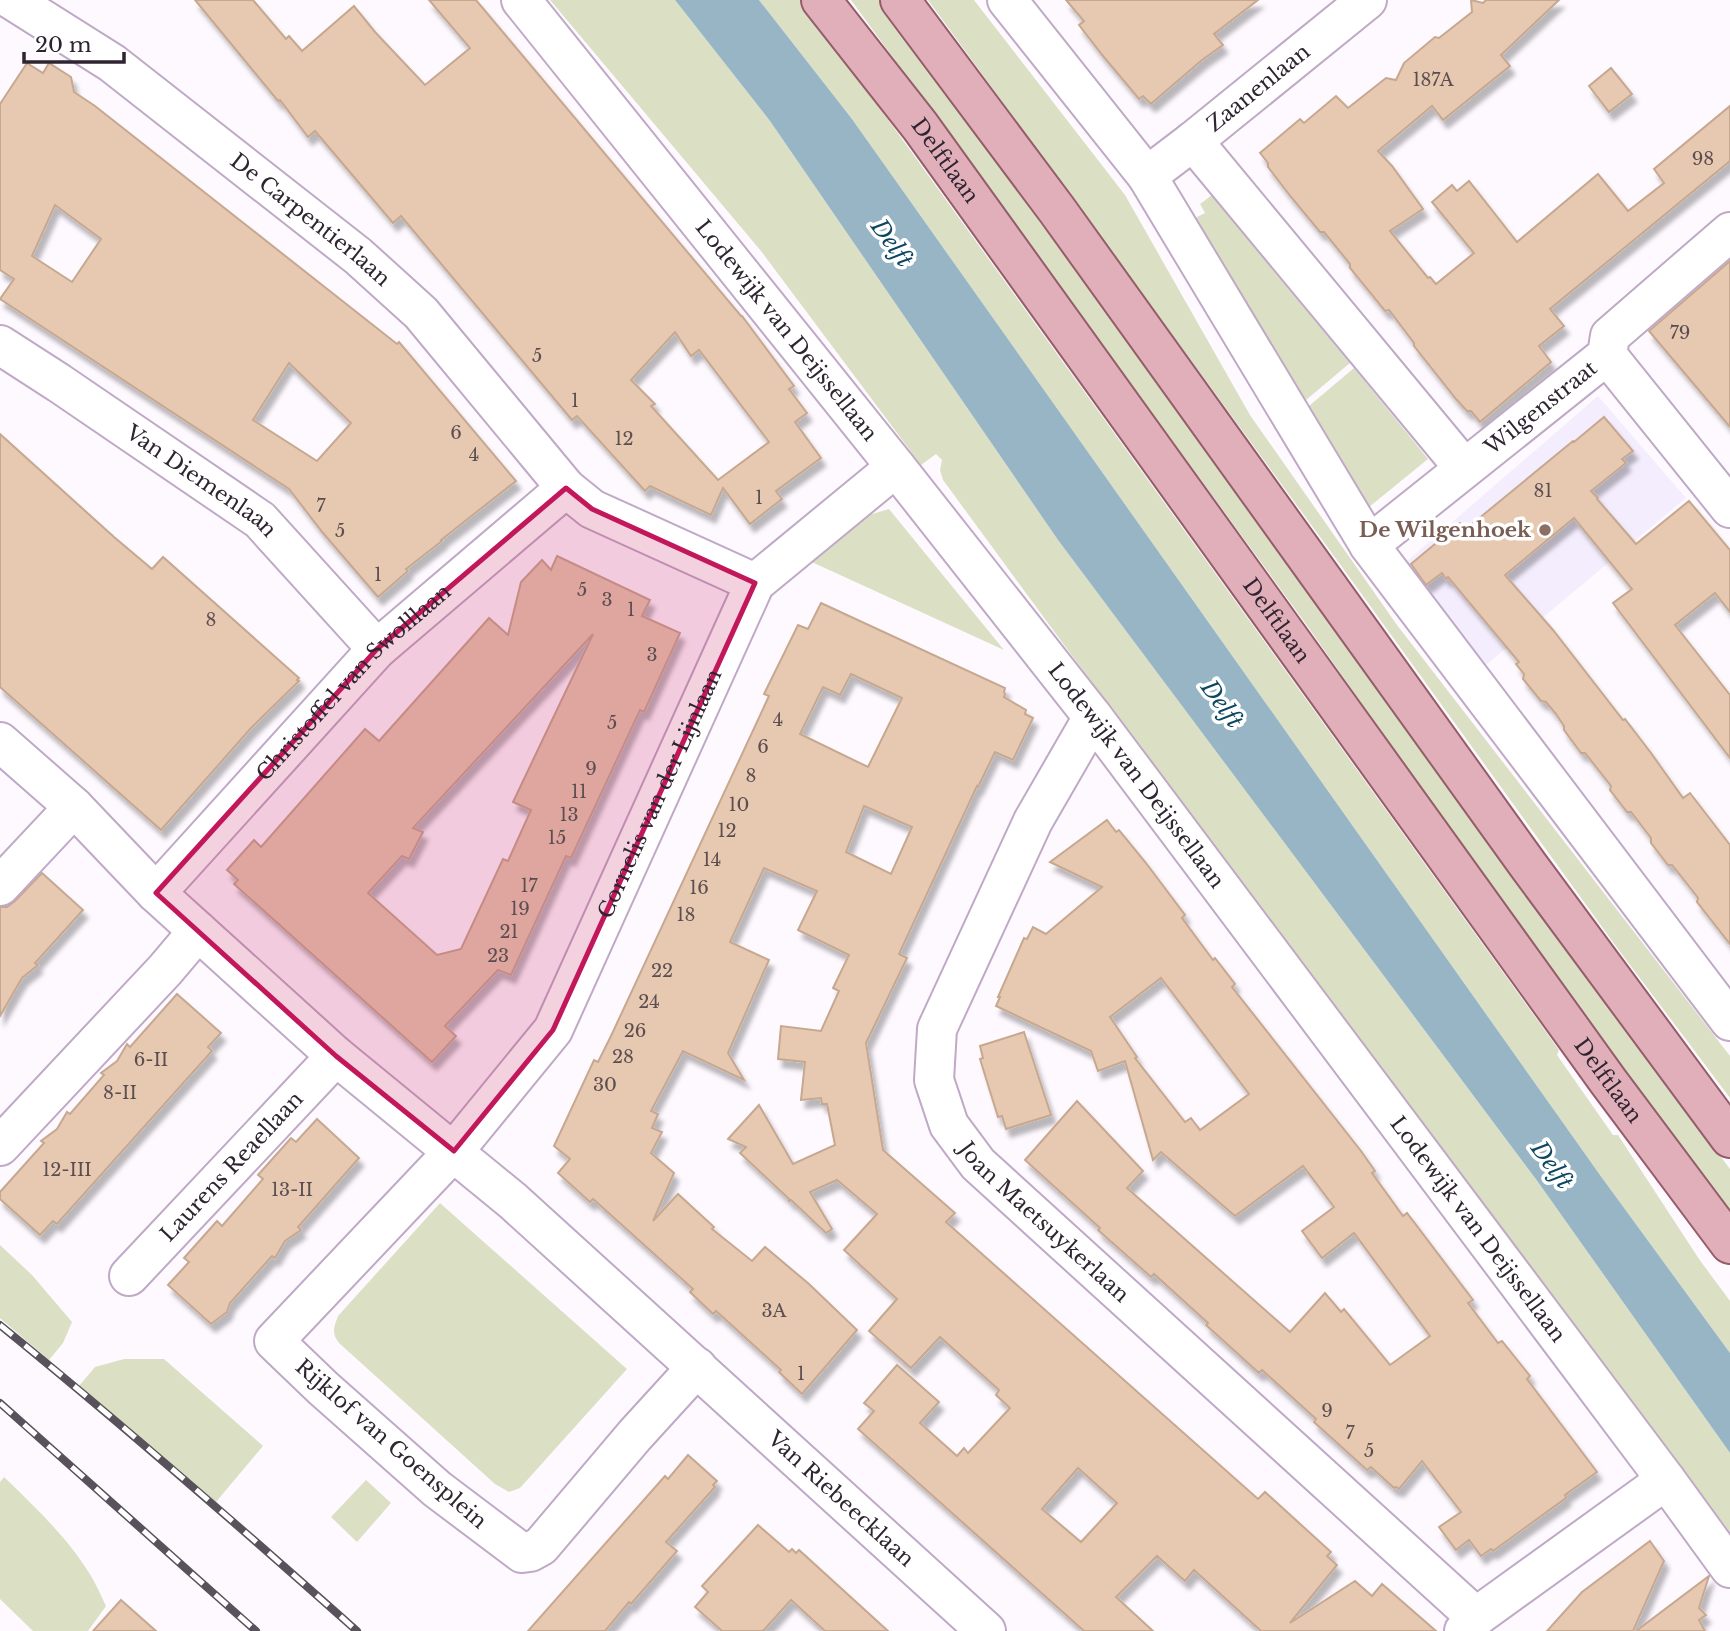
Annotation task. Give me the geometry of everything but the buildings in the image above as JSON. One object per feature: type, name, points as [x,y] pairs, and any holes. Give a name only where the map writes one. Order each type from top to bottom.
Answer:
[{"type":"main road","name":"Delftlaan","points":[[821,0],[920,126],[1600,1069],[1730,1244]]},
{"type":"main road","points":[[901,0],[1057,210],[1528,865],[1730,1138]]},
{"type":"street","name":"De Carpentierlaan","points":[[12,0],[112,63],[358,256],[421,313],[566,488],[592,509],[755,583]]},
{"type":"street","name":"Lodewijk van Deijssellaan","points":[[521,0],[897,467],[1093,717],[1730,1568]]},
{"type":"street","points":[[1007,0],[1147,176],[1369,545],[1730,1021]]},
{"type":"street","name":"Zaanenlaan","points":[[1147,176],[1367,0]]},
{"type":"street","points":[[1193,141],[1464,468]]},
{"type":"street","name":"Wilgenstraat","points":[[1369,545],[1607,355],[1610,336],[1730,232]]},
{"type":"street","name":"Van Diemenlaan","points":[[0,345],[260,520],[377,649]]},
{"type":"street","points":[[1607,355],[1730,508]]},
{"type":"street","name":"Cornelis van der Lijnlaan","points":[[454,1151],[553,1030],[755,583],[897,467]]},
{"type":"street","name":"Christoffel van Swolllaan","points":[[156,893],[377,649],[566,488]]},
{"type":"street","name":"Joan Maetsuykerlaan","points":[[1093,717],[1032,821],[937,1029],[934,1080],[949,1125],[978,1164],[1470,1624]]},
{"type":"street","points":[[0,742],[74,807],[156,893],[336,1056],[513,1201],[697,1367]]},
{"type":"street","points":[[0,886],[74,807]]},
{"type":"street","points":[[0,1146],[165,970],[198,931]]},
{"type":"street","name":"Laurens Reaellaan","points":[[129,1276],[336,1056]]},
{"type":"street","name":"Rijklof van Goensplein","points":[[454,1151],[274,1341],[323,1388],[437,1489],[522,1553],[541,1546],[697,1367]]},
{"type":"street","name":"Van Riebeecklaan","points":[[697,1367],[986,1631]]},
{"type":"street","points":[[1470,1624],[1666,1480]]},
{"type":"highlighted area","points":[[566,488],[592,509],[755,583],[553,1030],[454,1151],[336,1056],[156,893],[377,649]]},
{"type":"shaded area","name":"De Wilgenhoek","points":[[1598,396],[1686,498],[1486,665],[1406,562]]},
{"type":"green space","points":[[550,0],[675,0],[770,121],[1058,540],[1538,1182],[1730,1453],[1730,1532],[1070,653],[943,480],[940,470],[942,460],[936,454],[921,465],[761,251]]},
{"type":"green space","points":[[759,0],[801,0],[809,10],[1559,1050],[1557,1055],[1613,1135],[1618,1135],[1699,1259],[1730,1301],[1730,1353],[1600,1175],[852,119]]},
{"type":"green space","points":[[851,0],[884,0],[938,73],[1586,976],[1730,1169],[1730,1213],[1456,838],[1306,624]]},
{"type":"green space","points":[[928,0],[974,0],[1125,195],[1250,415],[1397,625],[1730,1056],[1730,1098],[1618,949]]},
{"type":"green space","points":[[1212,195],[1350,363],[1300,405],[1191,220],[1205,213],[1200,204]]},
{"type":"green space","points":[[1354,368],[1428,459],[1369,507],[1303,411]]},
{"type":"green space","points":[[889,509],[1004,650],[803,558],[869,515]]},
{"type":"green space","points":[[440,1203],[627,1369],[520,1488],[509,1492],[495,1484],[339,1343],[334,1333],[338,1316]]},
{"type":"green space","points":[[0,1245],[32,1275],[72,1322],[63,1343],[49,1360],[0,1318]]},
{"type":"green space","points":[[124,1359],[164,1359],[263,1446],[216,1502],[79,1386],[95,1367]]},
{"type":"green space","points":[[4,1477],[62,1536],[93,1580],[106,1606],[88,1631],[33,1631],[0,1599],[0,1482]]},
{"type":"green space","points":[[366,1480],[391,1503],[357,1542],[331,1517]]},
{"type":"water","name":"Delft","points":[[675,0],[759,0],[852,119],[1600,1175],[1730,1353],[1730,1453],[1538,1182],[1058,540],[770,121]]},
{"type":"railway","points":[[0,1325],[180,1476],[357,1631]]},
{"type":"railway","points":[[0,1403],[256,1631]]},
{"type":"place","name":"De Wilgenhoek","points":[[1545,530]]}]
